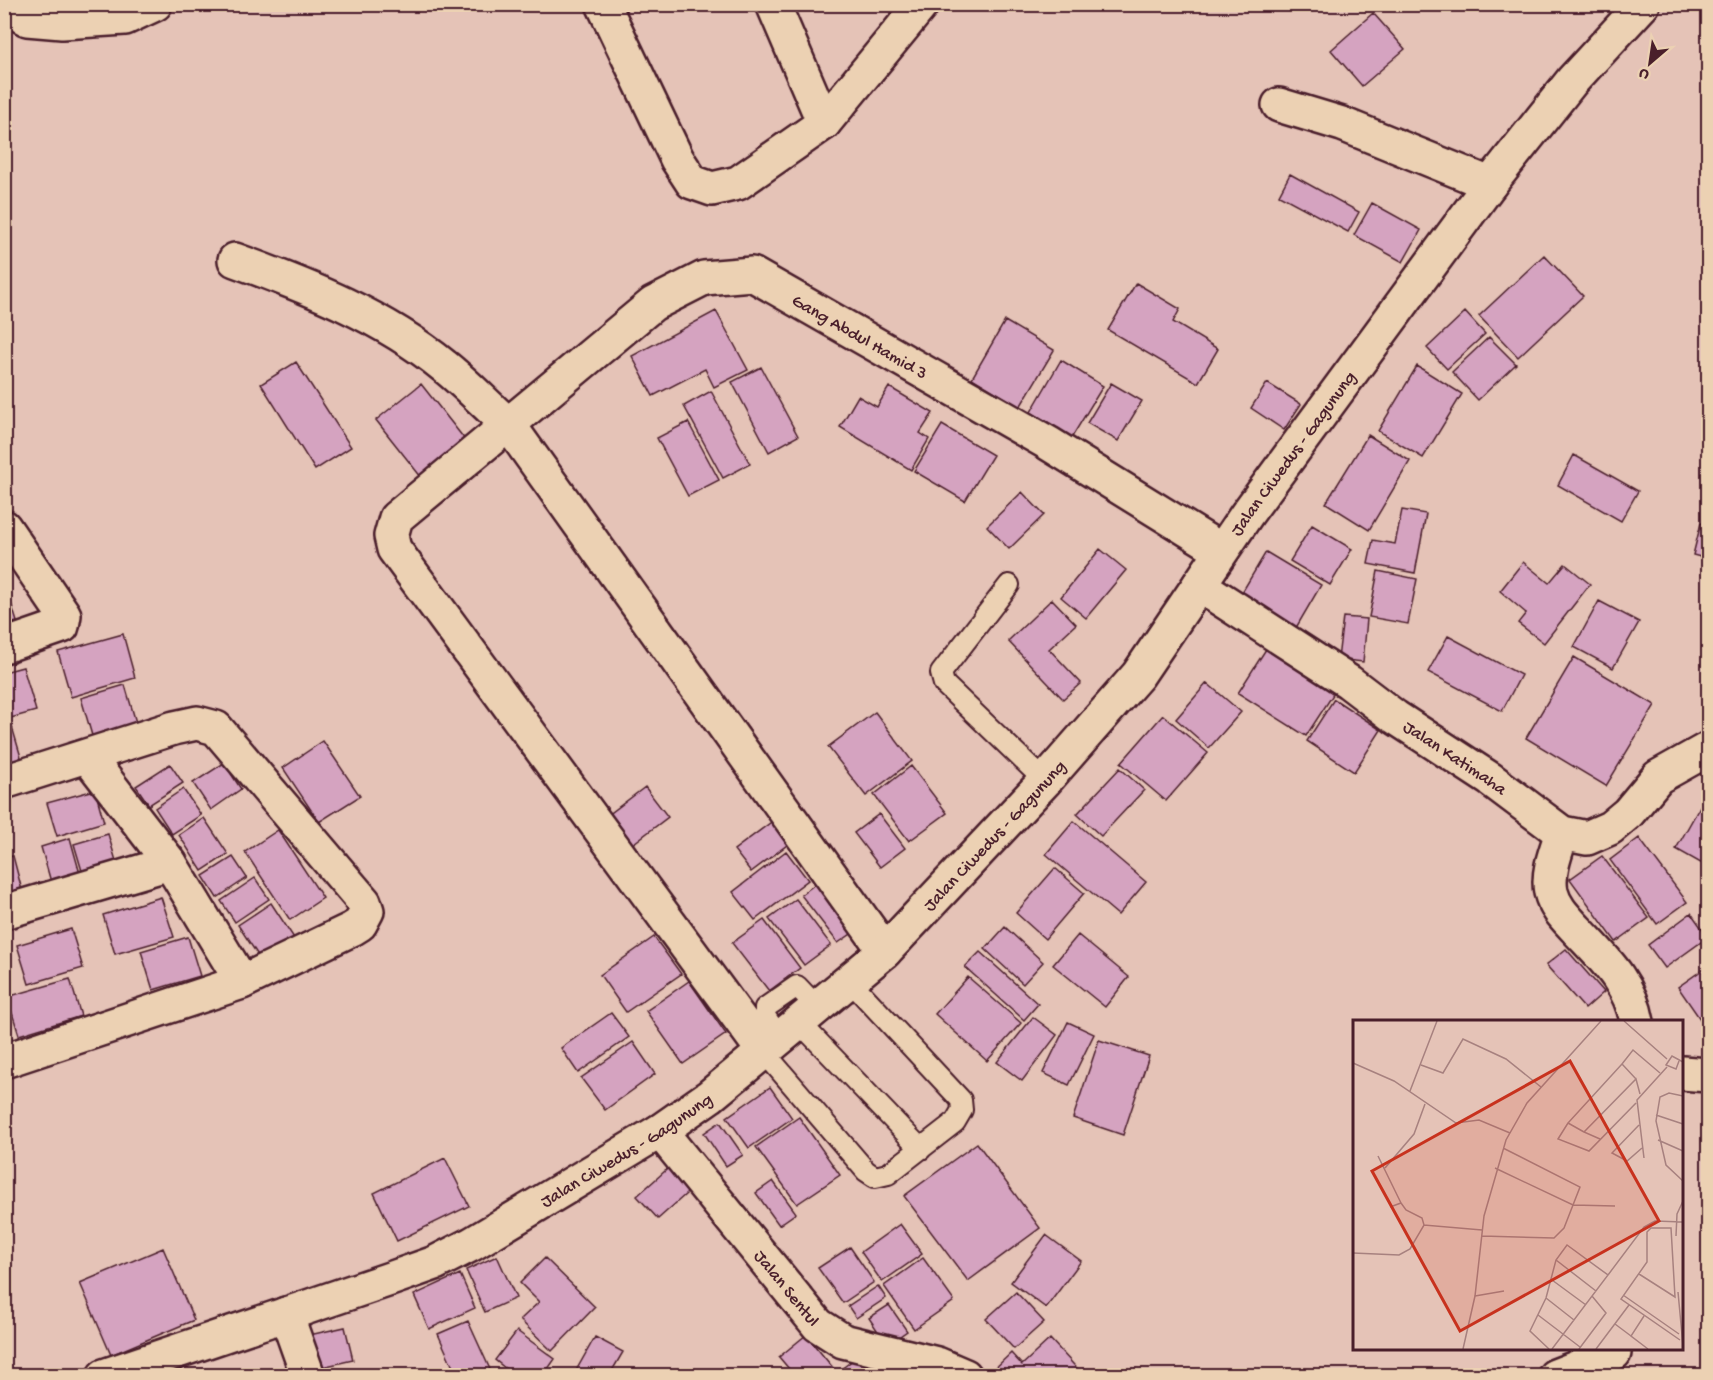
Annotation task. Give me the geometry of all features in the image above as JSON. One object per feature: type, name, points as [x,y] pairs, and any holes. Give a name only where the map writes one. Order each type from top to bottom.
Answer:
[{"type":"street","points":[[4,6],[27,19],[62,22],[125,18],[155,4]]},
{"type":"street","points":[[603,4],[677,159],[692,182],[712,189],[738,183],[824,123],[922,4]]},
{"type":"street","points":[[773,4],[824,123]]},
{"type":"street","name":"Jalan Ciwedus - Gagunung","points":[[104,1376],[435,1263],[472,1244],[660,1131],[710,1096],[885,951],[1045,781],[1138,675],[1221,550],[1490,184],[1572,81],[1643,4]]},
{"type":"street","points":[[1279,105],[1342,124],[1490,184]]},
{"type":"street","points":[[235,260],[349,306],[401,335],[445,366],[509,425],[885,951]]},
{"type":"street","name":"Gang Abdul Hamid 3","points":[[791,1030],[394,549],[391,536],[396,518],[653,304],[704,278],[752,274],[1048,443],[1221,550]]},
{"type":"street","points":[[4,527],[64,615],[62,626],[4,646]]},
{"type":"street","name":"Jalan Katimaha","points":[[1199,585],[1349,681],[1562,833],[1587,838],[1610,828],[1628,813],[1658,777],[1708,749]]},
{"type":"street","points":[[4,782],[88,758],[174,728],[197,723],[216,728],[364,902],[367,911],[360,924],[242,982],[4,1060]]},
{"type":"street","points":[[88,758],[170,863],[242,982]]},
{"type":"street","points":[[1562,833],[1551,879],[1551,891],[1558,910],[1617,972],[1632,998],[1637,1020]]},
{"type":"street","points":[[4,912],[170,863]]},
{"type":"street","points":[[1683,1073],[1708,1075]]},
{"type":"street","name":"Jalan Sentul","points":[[660,1131],[818,1325],[843,1341],[937,1364],[965,1376]]},
{"type":"street","points":[[286,1314],[308,1376]]},
{"type":"street","points":[[1555,1376],[1614,1359]]},
{"type":"lane","points":[[1009,585],[941,673],[944,684],[1045,781]]},
{"type":"lane","points":[[791,1030],[866,1171],[874,1177],[888,1174],[955,1122],[962,1110],[961,1100],[850,981]]},
{"type":"lane","points":[[791,1030],[921,1149]]},
{"type":"building","points":[[1373,13],[1405,49],[1362,86],[1331,50]]},
{"type":"building","points":[[1290,174],[1359,212],[1348,232],[1279,195]]},
{"type":"building","points":[[1372,203],[1421,230],[1403,262],[1354,235]]},
{"type":"building","points":[[1544,255],[1583,296],[1518,357],[1479,316]]},
{"type":"building","points":[[1136,283],[1180,309],[1173,322],[1218,349],[1198,383],[1108,330]]},
{"type":"building","points":[[716,311],[748,370],[714,387],[705,369],[653,396],[632,356]]},
{"type":"building","points":[[1465,312],[1485,334],[1447,369],[1427,348]]},
{"type":"building","points":[[1005,321],[1054,350],[1020,407],[972,378]]},
{"type":"building","points":[[1489,337],[1516,364],[1478,400],[1452,372]]},
{"type":"building","points":[[1061,360],[1103,386],[1072,437],[1031,412]]},
{"type":"building","points":[[296,362],[351,447],[315,470],[261,384]]},
{"type":"building","points":[[1417,366],[1462,394],[1423,458],[1378,431]]},
{"type":"building","points":[[761,367],[798,436],[769,452],[732,382]]},
{"type":"building","points":[[1111,383],[1142,401],[1118,441],[1087,423]]},
{"type":"building","points":[[1267,383],[1301,404],[1284,430],[1251,408]]},
{"type":"building","points":[[421,384],[470,446],[425,482],[376,420]]},
{"type":"building","points":[[889,387],[933,413],[920,433],[929,439],[911,470],[840,427],[858,396],[877,407]]},
{"type":"building","points":[[711,391],[750,464],[723,478],[684,406]]},
{"type":"building","points":[[688,422],[719,480],[688,496],[657,438]]},
{"type":"building","points":[[942,425],[993,455],[965,501],[914,471]]},
{"type":"building","points":[[1368,435],[1410,461],[1369,530],[1326,503]]},
{"type":"building","points":[[1574,455],[1638,491],[1621,521],[1558,485]]},
{"type":"building","points":[[1022,492],[1044,515],[1009,549],[987,526]]},
{"type":"building","points":[[1402,510],[1426,514],[1415,573],[1368,564],[1373,540],[1395,544]]},
{"type":"building","points":[[1701,523],[1708,525],[1708,559],[1693,555]]},
{"type":"building","points":[[1312,525],[1352,549],[1330,585],[1290,561]]},
{"type":"building","points":[[1100,549],[1126,570],[1086,618],[1061,597]]},
{"type":"building","points":[[1266,552],[1321,585],[1293,633],[1238,599]]},
{"type":"building","points":[[1523,562],[1549,583],[1565,564],[1590,584],[1544,643],[1518,623],[1526,613],[1500,591]]},
{"type":"building","points":[[1378,571],[1417,579],[1408,624],[1369,617]]},
{"type":"building","points":[[4,580],[17,622],[4,625]]},
{"type":"building","points":[[1052,599],[1076,624],[1049,649],[1081,683],[1063,699],[1008,641]]},
{"type":"building","points":[[1599,601],[1639,622],[1613,668],[1574,647]]},
{"type":"building","points":[[1343,617],[1367,619],[1363,662],[1338,659]]},
{"type":"building","points":[[123,634],[135,678],[71,697],[58,652]]},
{"type":"building","points":[[1448,636],[1521,675],[1502,711],[1428,672]]},
{"type":"building","points":[[1266,649],[1334,693],[1306,736],[1238,693]]},
{"type":"building","points":[[1574,657],[1655,705],[1606,786],[1526,738]]},
{"type":"building","points":[[23,667],[36,711],[7,719],[4,672]]},
{"type":"building","points":[[1207,683],[1241,712],[1209,748],[1176,719]]},
{"type":"building","points":[[125,685],[137,726],[93,739],[81,698]]},
{"type":"building","points":[[1334,699],[1381,730],[1354,772],[1307,741]]},
{"type":"building","points":[[875,712],[912,761],[866,796],[828,747]]},
{"type":"building","points":[[1163,715],[1208,753],[1166,801],[1121,763]]},
{"type":"building","points":[[10,720],[23,764],[4,769],[4,721]]},
{"type":"building","points":[[323,741],[360,796],[319,822],[283,768]]},
{"type":"building","points":[[224,763],[241,789],[211,810],[193,783]]},
{"type":"building","points":[[170,764],[183,783],[149,805],[136,786]]},
{"type":"building","points":[[911,766],[947,813],[909,841],[874,795]]},
{"type":"building","points":[[1120,768],[1144,790],[1101,836],[1077,814]]},
{"type":"building","points":[[645,787],[668,817],[626,849],[603,819]]},
{"type":"building","points":[[183,789],[201,815],[172,834],[155,808]]},
{"type":"building","points":[[95,790],[104,822],[57,836],[47,803]]},
{"type":"building","points":[[1708,792],[1708,862],[1706,866],[1676,849]]},
{"type":"building","points":[[879,814],[905,848],[880,867],[854,833]]},
{"type":"building","points":[[204,818],[228,854],[202,871],[179,835]]},
{"type":"building","points":[[774,820],[791,842],[751,872],[734,850]]},
{"type":"building","points":[[1074,821],[1146,882],[1118,915],[1046,854]]},
{"type":"building","points":[[278,830],[323,898],[290,920],[245,852]]},
{"type":"building","points":[[108,834],[119,871],[85,881],[74,844]]},
{"type":"building","points":[[70,838],[82,881],[53,889],[41,847]]},
{"type":"building","points":[[1639,838],[1687,902],[1657,924],[1610,860]]},
{"type":"building","points":[[786,851],[808,880],[755,920],[733,892]]},
{"type":"building","points":[[13,856],[24,898],[4,903],[4,858]]},
{"type":"building","points":[[1602,856],[1649,918],[1616,942],[1570,879]]},
{"type":"building","points":[[233,857],[247,878],[217,898],[203,876]]},
{"type":"building","points":[[1055,868],[1084,893],[1045,939],[1016,913]]},
{"type":"building","points":[[255,878],[269,899],[235,922],[221,901]]},
{"type":"building","points":[[819,881],[857,930],[838,943],[801,895]]},
{"type":"building","points":[[161,897],[174,937],[115,954],[103,915]]},
{"type":"building","points":[[796,899],[831,945],[804,965],[769,919]]},
{"type":"building","points":[[271,903],[294,938],[261,960],[238,925]]},
{"type":"building","points":[[1691,913],[1708,937],[1665,968],[1648,945]]},
{"type":"building","points":[[764,920],[800,968],[769,991],[732,943]]},
{"type":"building","points":[[1005,927],[1043,962],[1023,984],[985,949]]},
{"type":"building","points":[[71,929],[83,968],[29,984],[17,945]]},
{"type":"building","points":[[1078,935],[1129,977],[1105,1007],[1053,965]]},
{"type":"building","points":[[188,937],[200,976],[153,990],[141,951]]},
{"type":"building","points":[[654,937],[681,974],[626,1012],[600,975]]},
{"type":"building","points":[[1566,949],[1604,992],[1585,1009],[1546,965]]},
{"type":"building","points":[[980,952],[1038,1004],[1024,1020],[965,967]]},
{"type":"building","points":[[1708,966],[1708,1028],[1707,1029],[1678,987]]},
{"type":"building","points":[[968,977],[1021,1023],[987,1061],[935,1014]]},
{"type":"building","points":[[70,979],[81,1016],[19,1035],[7,997]]},
{"type":"building","points":[[689,981],[726,1034],[683,1064],[646,1011]]},
{"type":"building","points":[[611,1013],[629,1037],[578,1073],[561,1048]]},
{"type":"building","points":[[1033,1017],[1057,1035],[1022,1081],[997,1062]]},
{"type":"building","points":[[1068,1022],[1094,1034],[1069,1085],[1043,1073]]},
{"type":"building","points":[[1099,1040],[1149,1056],[1123,1135],[1073,1118]]},
{"type":"building","points":[[633,1042],[655,1074],[605,1110],[581,1078]]},
{"type":"building","points":[[770,1087],[792,1118],[749,1148],[727,1117]]},
{"type":"building","points":[[799,1117],[840,1175],[797,1204],[756,1147]]},
{"type":"building","points":[[720,1122],[743,1155],[726,1166],[704,1133]]},
{"type":"building","points":[[977,1143],[1040,1228],[968,1281],[904,1196]]},
{"type":"building","points":[[445,1158],[469,1206],[397,1241],[374,1193]]},
{"type":"building","points":[[674,1163],[695,1186],[658,1219],[637,1196]]},
{"type":"building","points":[[773,1181],[796,1213],[779,1225],[756,1193]]},
{"type":"building","points":[[900,1224],[922,1254],[882,1282],[861,1252]]},
{"type":"building","points":[[1046,1235],[1081,1261],[1046,1308],[1011,1282]]},
{"type":"building","points":[[850,1247],[874,1282],[843,1303],[818,1268]]},
{"type":"building","points":[[163,1248],[194,1320],[111,1355],[80,1283]]},
{"type":"building","points":[[497,1256],[516,1298],[485,1312],[466,1270]]},
{"type":"building","points":[[545,1258],[595,1307],[552,1351],[520,1320],[539,1302],[520,1283]]},
{"type":"building","points":[[923,1258],[954,1301],[914,1329],[884,1286]]},
{"type":"building","points":[[460,1274],[475,1308],[429,1329],[414,1295]]},
{"type":"building","points":[[878,1286],[886,1298],[856,1318],[848,1306]]},
{"type":"building","points":[[1016,1292],[1044,1322],[1014,1349],[986,1319]]},
{"type":"building","points":[[889,1305],[907,1331],[887,1345],[869,1318]]},
{"type":"building","points":[[468,1321],[493,1376],[457,1376],[438,1334]]},
{"type":"building","points":[[345,1327],[353,1360],[313,1369],[305,1336]]},
{"type":"building","points":[[517,1331],[555,1359],[543,1376],[515,1376],[495,1360]]},
{"type":"building","points":[[806,1335],[834,1369],[826,1376],[795,1376],[779,1357]]},
{"type":"building","points":[[595,1337],[623,1352],[609,1376],[573,1376]]},
{"type":"building","points":[[1050,1339],[1084,1376],[987,1376],[1011,1353],[1022,1365]]},
{"type":"building","points":[[861,1354],[877,1376],[832,1376]]}]
